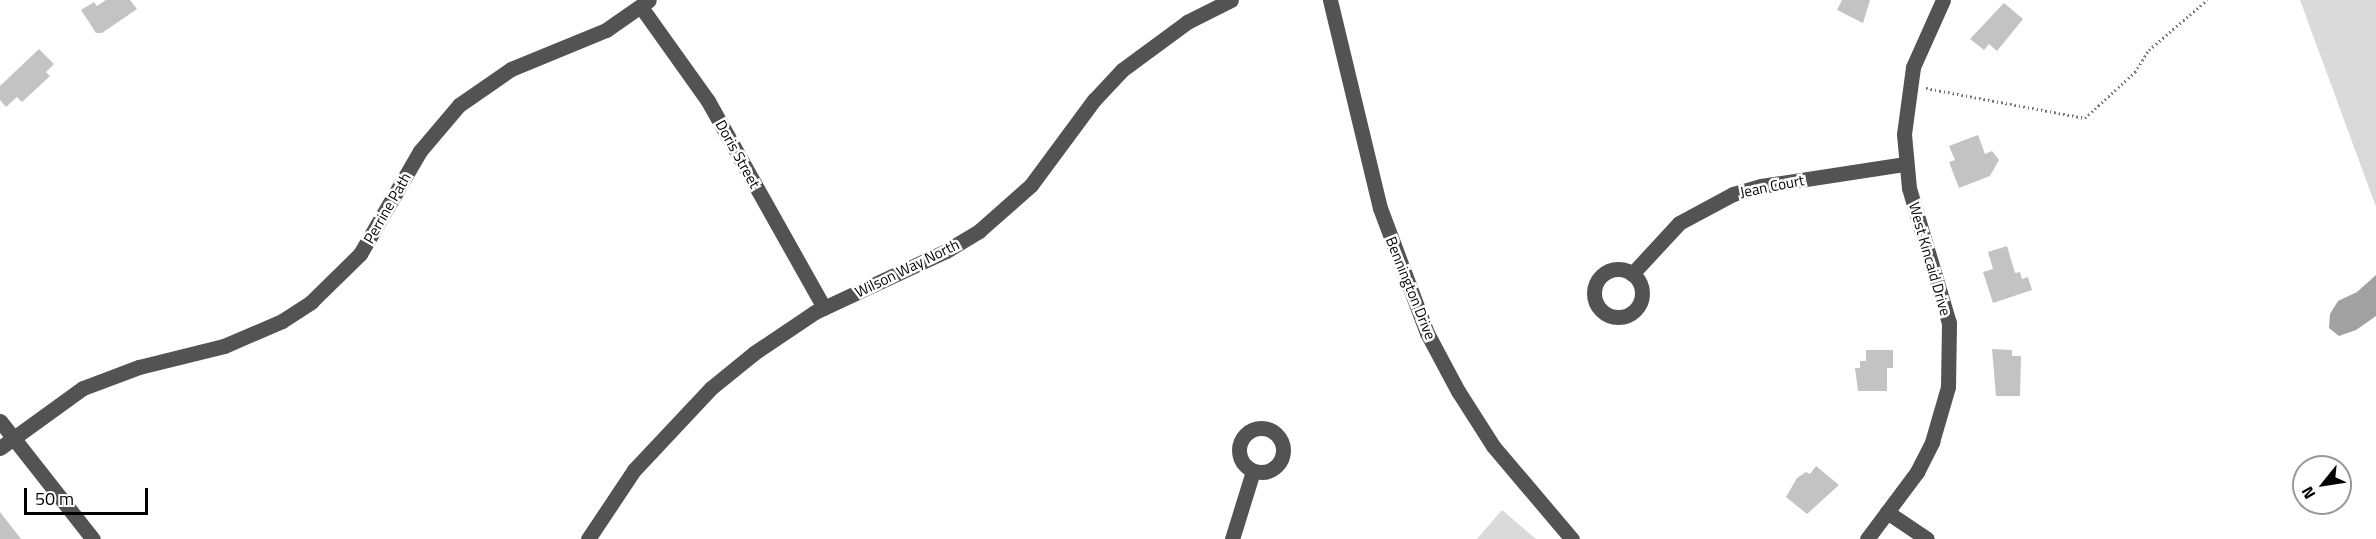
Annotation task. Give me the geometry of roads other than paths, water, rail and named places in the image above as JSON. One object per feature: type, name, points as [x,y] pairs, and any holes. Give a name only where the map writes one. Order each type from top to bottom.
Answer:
[{"type":"street","name":"Wilson Way North","points":[[588,539],[634,470],[703,396],[754,353],[824,308],[946,251],[979,231],[1031,184],[1094,100],[1122,70],[1187,22],[1231,0]]},
{"type":"street","name":"Bennington Drive","points":[[1330,0],[1380,208],[1427,333],[1493,446],[1572,539]]},
{"type":"street","name":"West Kincaid Drive","points":[[1868,539],[1917,472],[1932,442],[1948,387],[1950,355],[1942,292],[1909,188],[1904,134],[1910,85],[1925,33],[1943,0]]},
{"type":"street","name":"Doris Street","points":[[645,4],[708,101],[824,308]]},
{"type":"street","name":"Perrine Path","points":[[0,448],[83,388],[139,367],[246,338],[311,302],[360,254],[420,151],[459,105],[511,69],[575,45],[645,4]]},
{"type":"street","name":"Jean Court","points":[[1632,274],[1679,223],[1733,194],[1761,186],[1905,164]]},
{"type":"street","points":[[0,421],[93,539]]},
{"type":"street","points":[[1232,539],[1253,471]]},
{"type":"street","points":[[1887,512],[1927,539]]}]
